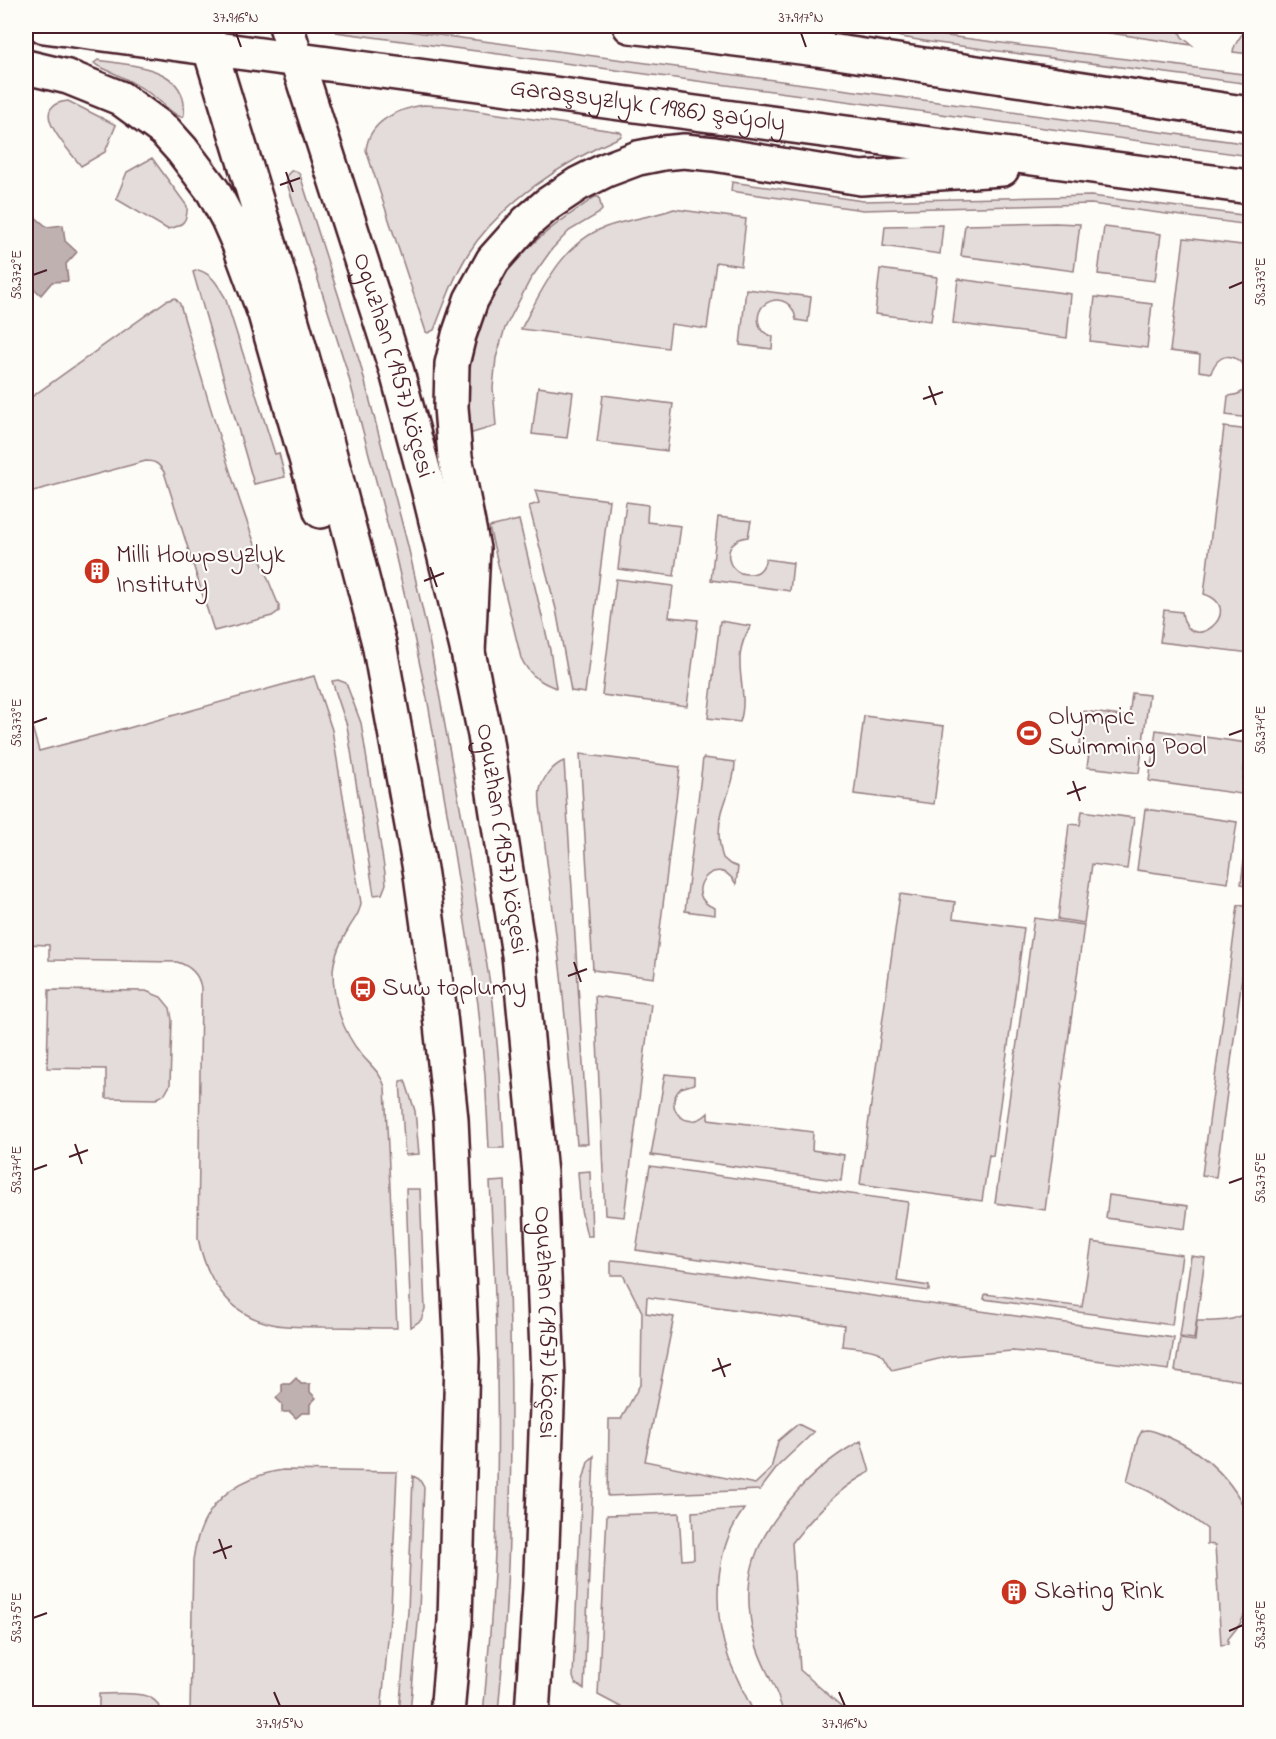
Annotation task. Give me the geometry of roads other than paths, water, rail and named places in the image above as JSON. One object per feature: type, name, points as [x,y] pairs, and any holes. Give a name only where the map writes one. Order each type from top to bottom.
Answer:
[{"type":"main road","name":"Garaşsyzlyk (1986) şaýoly","points":[[44,26],[207,37],[298,60],[1251,187]]},
{"type":"main road","name":"Oguzhan (1957) köçesi","points":[[286,26],[397,372],[428,488],[468,652],[484,735],[519,955],[540,1173],[548,1378],[541,1573],[532,1713]]},
{"type":"main road","points":[[630,26],[817,49],[1251,114]]},
{"type":"main road","points":[[751,26],[817,49]]},
{"type":"main road","points":[[207,37],[326,440],[378,643],[421,875],[439,1006],[451,1119],[462,1359],[455,1610],[447,1713]]},
{"type":"main road","points":[[26,67],[68,77],[120,98],[165,131],[213,191],[239,244],[265,314],[327,531],[378,643]]},
{"type":"main road","points":[[468,652],[473,549],[455,458],[451,407],[452,364],[471,300],[493,260],[527,222],[548,204],[578,184],[606,170],[638,158],[684,151],[861,178],[1073,164]]},
{"type":"place","name":"Milli Howpsyzlyk Instituty","points":[[97,571]]},
{"type":"place","name":"Olympic Swimming Pool","points":[[1029,733]]},
{"type":"place","name":"Suw toplumy","points":[[363,989]]},
{"type":"place","name":"Skating Rink","points":[[1014,1592]]}]
